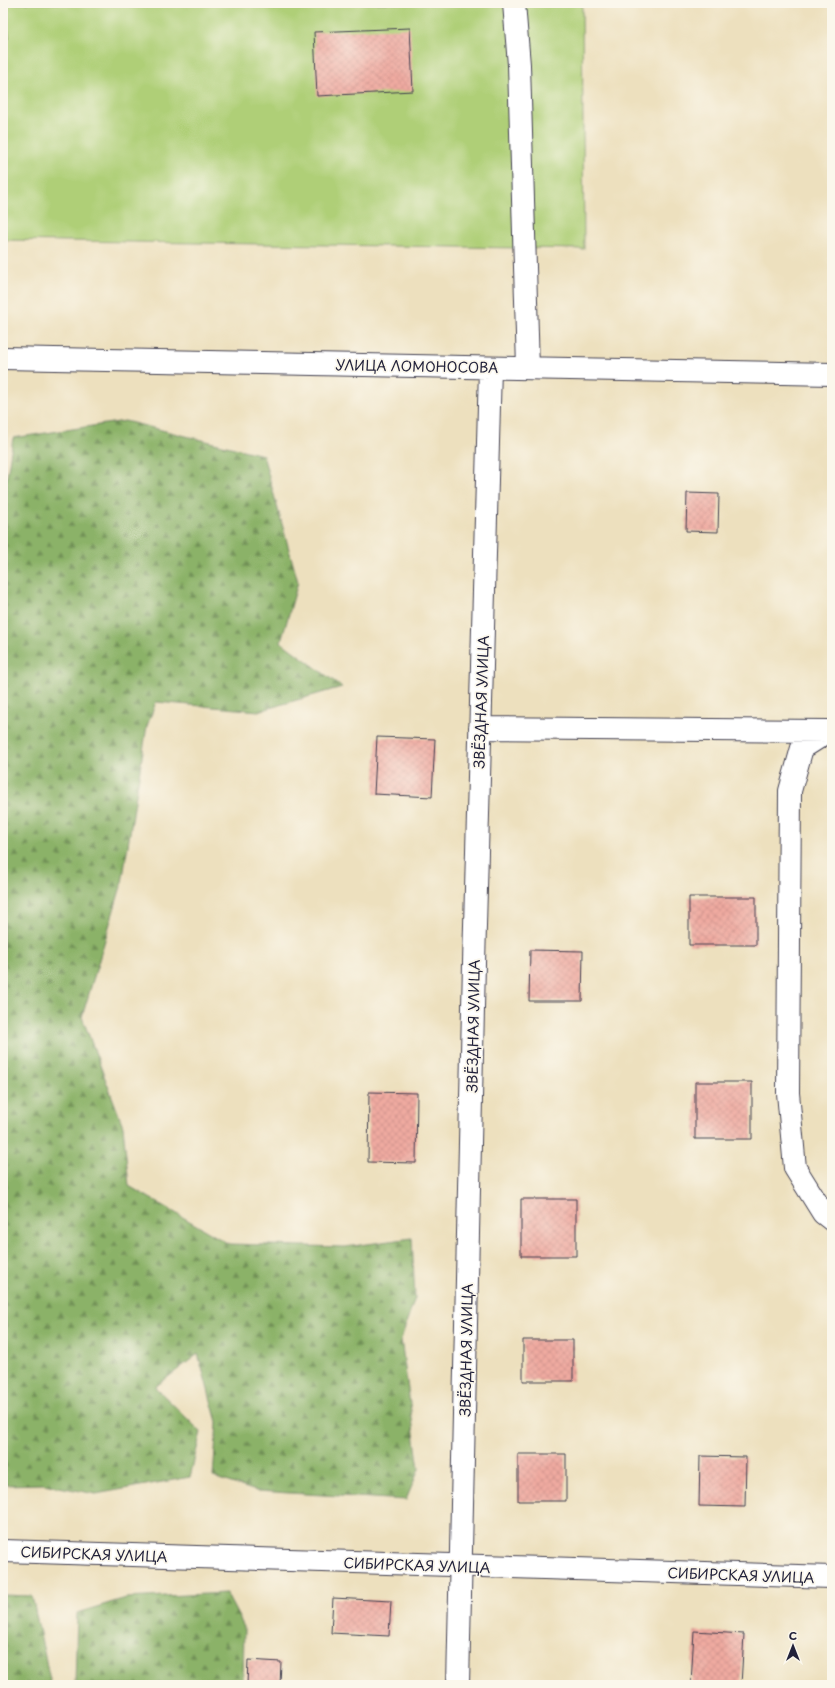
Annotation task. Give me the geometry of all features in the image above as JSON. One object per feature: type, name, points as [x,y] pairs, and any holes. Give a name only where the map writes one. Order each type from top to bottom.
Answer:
[{"type":"street","points":[[514,3],[519,65],[528,368]]},
{"type":"street","name":"УЛИЦА ЛОМОНОСОВА","points":[[3,358],[832,374]]},
{"type":"street","name":"ЗВЁЗДНАЯ УЛИЦА","points":[[458,1685],[480,728],[490,368]]},
{"type":"street","points":[[480,728],[831,731]]},
{"type":"street","points":[[831,731],[802,748],[790,791],[788,1093],[795,1168],[822,1213],[832,1220]]},
{"type":"street","name":"СИБИРСКАЯ УЛИЦА","points":[[3,1550],[832,1577]]},
{"type":"green space","points":[[3,3],[582,3],[584,249],[3,240]]},
{"type":"green space","points":[[125,421],[263,455],[298,582],[281,642],[342,687],[259,711],[156,702],[147,726],[122,883],[82,1017],[123,1126],[129,1186],[229,1244],[345,1247],[412,1238],[415,1298],[401,1339],[419,1469],[406,1500],[256,1491],[213,1477],[217,1422],[198,1354],[155,1387],[201,1432],[190,1477],[96,1494],[43,1484],[3,1485],[3,502],[13,438]]},
{"type":"green space","points":[[226,1593],[244,1627],[243,1685],[75,1685],[77,1613],[126,1598]]},
{"type":"green space","points":[[3,1595],[32,1596],[50,1680],[49,1685],[3,1685]]},
{"type":"building","points":[[3,3],[5,3],[7,39],[3,39]]},
{"type":"building","points":[[410,28],[413,91],[317,96],[314,32]]},
{"type":"building","points":[[687,493],[719,494],[718,532],[686,531]]},
{"type":"building","points":[[377,737],[435,739],[432,797],[374,794]]},
{"type":"building","points":[[689,897],[756,897],[756,945],[689,945]]},
{"type":"building","points":[[530,950],[583,951],[582,1001],[529,1001]]},
{"type":"building","points":[[695,1082],[752,1082],[752,1139],[695,1139]]},
{"type":"building","points":[[369,1092],[417,1093],[416,1163],[368,1162]]},
{"type":"building","points":[[521,1199],[576,1199],[576,1256],[521,1256]]},
{"type":"building","points":[[523,1340],[573,1340],[573,1381],[523,1381]]},
{"type":"building","points":[[518,1454],[566,1454],[566,1501],[518,1501]]},
{"type":"building","points":[[700,1456],[746,1457],[745,1507],[699,1506]]},
{"type":"building","points":[[333,1598],[391,1601],[389,1636],[331,1633]]},
{"type":"building","points":[[694,1631],[744,1634],[741,1685],[691,1684]]},
{"type":"building","points":[[248,1660],[281,1662],[280,1685],[247,1685]]}]
